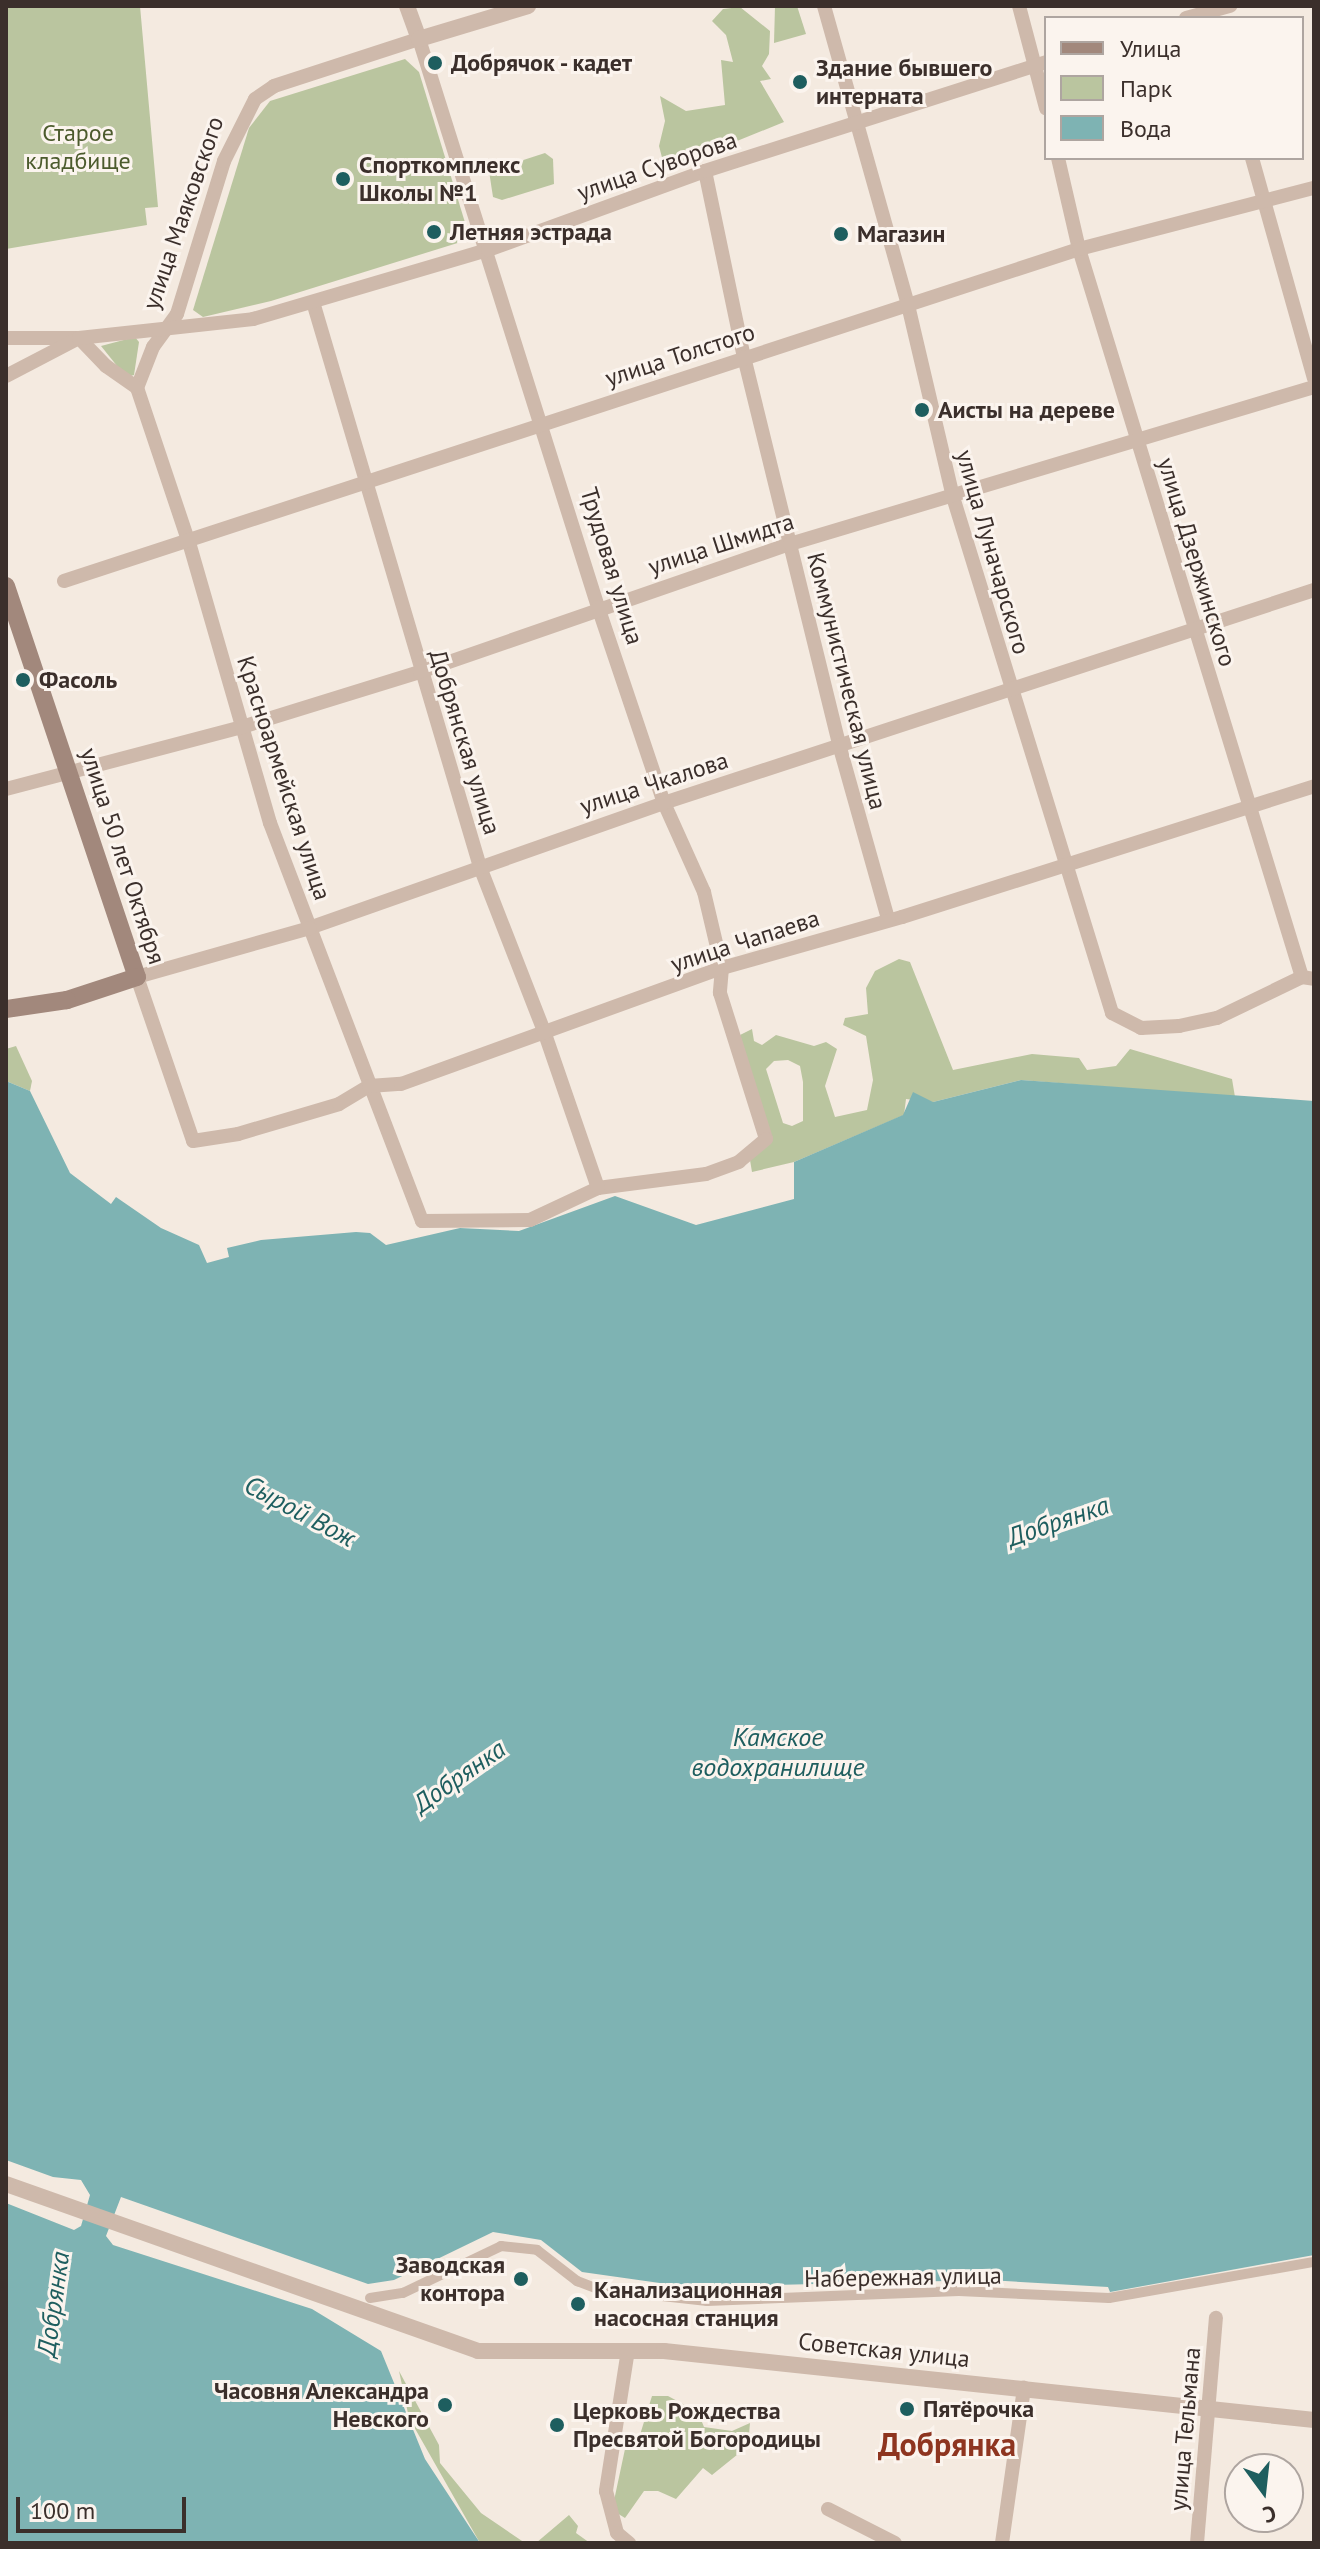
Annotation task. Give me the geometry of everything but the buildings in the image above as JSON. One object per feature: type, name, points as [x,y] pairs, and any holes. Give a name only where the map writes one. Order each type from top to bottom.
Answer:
[{"type":"main road","name":"улица 50 лет Октября","points":[[7,594],[71,774],[137,977]]},
{"type":"main road","name":"улица Чкалова","points":[[6,1009],[67,1000],[137,977]]},
{"type":"street","name":"Трудовая улица","points":[[407,6],[488,250],[598,607],[664,803],[704,892],[722,968],[720,993],[766,1139],[739,1162],[706,1174],[598,1188]]},
{"type":"street","name":"улица Маяковского","points":[[137,388],[153,347],[169,328],[233,137],[255,99],[274,86],[528,6]]},
{"type":"street","name":"улица Луначарского","points":[[824,6],[908,305],[953,497],[1010,693],[1112,1013],[1141,1028],[1179,1026],[1217,1018],[1308,978]]},
{"type":"street","points":[[1019,6],[1041,64],[1044,90]]},
{"type":"street","points":[[1194,16],[1230,6]]},
{"type":"street","name":"улица Суворова","points":[[6,376],[79,338],[238,322],[488,250],[705,171],[1041,64]]},
{"type":"street","name":"улица Дзержинского","points":[[1058,160],[1079,249],[1246,808],[1308,978]]},
{"type":"street","points":[[1253,160],[1314,378]]},
{"type":"street","name":"Коммунистическая улица","points":[[705,171],[744,357],[840,748],[888,919]]},
{"type":"street","name":"улица Толстого","points":[[64,581],[189,543],[365,482],[1079,249],[1314,188]]},
{"type":"street","name":"Добрянская улица","points":[[313,302],[480,867],[545,1034],[598,1188]]},
{"type":"street","points":[[6,338],[79,338],[137,388]]},
{"type":"street","name":"улица Шмидта","points":[[6,789],[242,727],[420,672],[598,607],[790,544],[1314,387]]},
{"type":"street","name":"Красноармейская улица","points":[[137,388],[189,543],[270,823],[422,1221],[530,1220],[598,1188]]},
{"type":"street","name":"улица Чкалова","points":[[137,977],[310,928],[664,803],[1010,693],[1193,625],[1314,590]]},
{"type":"street","name":"улица Чапаева","points":[[193,1141],[238,1134],[339,1104],[369,1086],[401,1084],[722,968],[1314,786]]},
{"type":"street","name":"улица 50 лет Октября","points":[[137,977],[193,1141]]},
{"type":"street","name":"Советская улица","points":[[6,2184],[403,2328],[505,2355],[628,2350],[1314,2420]]},
{"type":"street","name":"Набережная улица","points":[[370,2298],[403,2293],[501,2246],[537,2250],[577,2281],[598,2289],[707,2301],[959,2291],[1109,2298],[1314,2262]]},
{"type":"street","name":"улица Тельмана","points":[[1197,2543],[1216,2318]]},
{"type":"street","points":[[628,2350],[606,2491],[617,2533],[629,2543]]},
{"type":"street","points":[[1002,2543],[1024,2388]]},
{"type":"street","points":[[828,2509],[895,2543]]},
{"type":"green space","name":"Старое кладбище","points":[[6,6],[140,6],[158,207],[145,208],[147,225],[6,249]]},
{"type":"green space","points":[[775,6],[797,6],[806,34],[774,43]]},
{"type":"green space","points":[[740,7],[770,31],[769,54],[762,66],[771,79],[760,81],[784,122],[710,152],[706,145],[693,148],[689,160],[665,169],[659,146],[665,121],[660,96],[686,111],[725,105],[721,60],[733,62],[726,35],[712,21],[723,9]]},
{"type":"green space","name":"Спорткомплекс Школы №1","points":[[405,59],[419,72],[467,229],[464,241],[271,301],[203,317],[193,310],[249,128],[270,101]]},
{"type":"green space","points":[[545,153],[553,159],[554,184],[502,200],[493,197],[489,171]]},
{"type":"green space","points":[[135,337],[139,342],[134,375],[126,377],[101,346]]},
{"type":"green space","points":[[899,959],[910,962],[953,1070],[1032,1054],[1079,1058],[1087,1070],[1116,1066],[1130,1049],[1232,1079],[1235,1097],[1021,1080],[933,1102],[906,1099],[904,1115],[794,1162],[752,1172],[750,1160],[771,1139],[740,1035],[752,1029],[754,1041],[762,1045],[776,1035],[814,1046],[826,1042],[837,1049],[825,1086],[835,1117],[867,1110],[873,1080],[866,1036],[843,1025],[845,1018],[868,1014],[866,988],[875,971]],"holes":[[[788,1060],[800,1066],[803,1121],[792,1126],[783,1123],[766,1069],[774,1061]]]},
{"type":"green space","points":[[16,1046],[32,1081],[30,1091],[6,1081],[6,1049]]},
{"type":"green space","points":[[399,2371],[439,2445],[440,2463],[481,2513],[525,2543],[480,2543],[409,2418]]},
{"type":"green space","points":[[652,2396],[668,2396],[698,2412],[704,2427],[732,2431],[750,2423],[748,2446],[712,2475],[703,2468],[676,2499],[658,2491],[644,2491],[625,2518],[612,2510],[625,2449],[639,2438]]},
{"type":"green space","points":[[569,2515],[578,2526],[576,2533],[590,2543],[536,2543]]},
{"type":"water","name":"Камское водохранилище","points":[[1021,1080],[1314,1101],[1314,2255],[1110,2292],[1108,2287],[988,2280],[688,2287],[582,2272],[541,2240],[493,2232],[394,2280],[368,2284],[121,2197],[106,2236],[113,2245],[312,2309],[381,2351],[425,2459],[480,2543],[6,2543],[6,2203],[74,2230],[81,2226],[90,2195],[81,2180],[53,2177],[6,2160],[6,1081],[30,1091],[70,1173],[111,1204],[116,1197],[161,1228],[199,1245],[207,1263],[229,1257],[227,1248],[261,1240],[356,1232],[370,1233],[386,1245],[460,1228],[519,1231],[615,1196],[696,1225],[794,1199],[794,1162],[903,1115],[913,1092],[933,1102]]},
{"type":"place","name":"Добрячок - кадет","points":[[435,63]]},
{"type":"place","name":"Здание бывшего интерната","points":[[800,82]]},
{"type":"place","name":"Спорткомплекс Школы №1","points":[[343,179]]},
{"type":"place","name":"Летняя эстрада","points":[[434,232]]},
{"type":"place","name":"Магазин","points":[[841,234]]},
{"type":"place","name":"Аисты на дереве","points":[[922,410]]},
{"type":"place","name":"Фасоль","points":[[23,680]]},
{"type":"place","name":"Заводская контора","points":[[521,2279]]},
{"type":"place","name":"Канализационная насосная станция","points":[[578,2304]]},
{"type":"place","name":"Часовня Александра Невского","points":[[445,2405]]},
{"type":"place","name":"Пятёрочка","points":[[907,2409]]},
{"type":"place","name":"Церковь Рождества Пресвятой Богородицы","points":[[557,2425]]},
{"type":"district","name":"Добрянка","points":[[947,2444]]},
{"type":"water label","name":"Сырой Вож","points":[[300,1511]]}]
